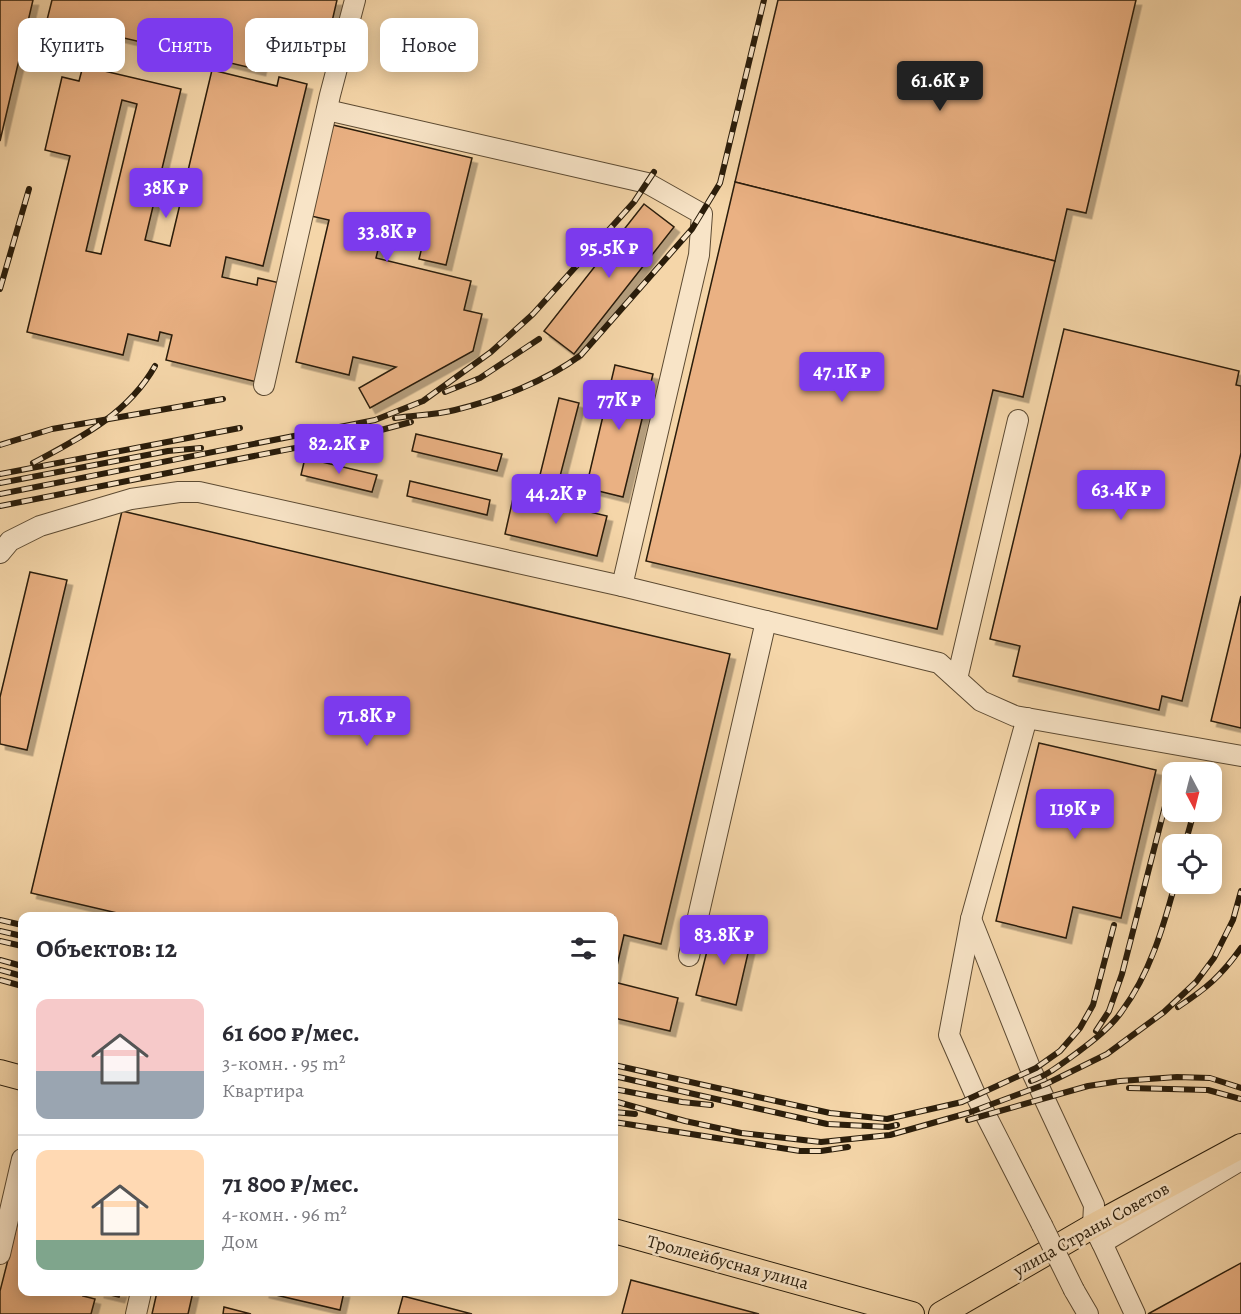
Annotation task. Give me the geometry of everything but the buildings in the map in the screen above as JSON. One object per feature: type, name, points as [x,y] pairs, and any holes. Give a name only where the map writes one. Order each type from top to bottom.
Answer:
[{"type":"main road","points":[[0,1072],[18,1077]]},
{"type":"main road","name":"улица Страны Советов","points":[[941,1314],[1098,1234],[1241,1146]]},
{"type":"main road","name":"Троллейбусная улица","points":[[618,1232],[912,1314]]},
{"type":"lane","points":[[264,385],[327,110],[355,0]]},
{"type":"lane","points":[[327,110],[647,183],[702,214],[699,255],[622,586]]},
{"type":"lane","points":[[957,679],[1018,420]]},
{"type":"lane","points":[[0,553],[10,541],[40,526],[131,498],[199,492],[622,586],[939,663],[981,701],[1015,716],[1241,756]]},
{"type":"lane","points":[[689,956],[766,621]]},
{"type":"lane","points":[[1026,718],[971,919],[949,1035],[975,1094],[1088,1314]]},
{"type":"lane","points":[[971,919],[1031,1070],[1094,1205],[1098,1234],[1136,1314]]},
{"type":"lane","points":[[1098,1234],[1241,1160]]},
{"type":"lane","points":[[0,1254],[18,1194]]},
{"type":"lane","points":[[136,1314],[140,1296]]},
{"type":"railway","points":[[395,418],[448,412],[487,401],[537,381],[581,355],[692,229],[720,183],[764,0]]},
{"type":"railway","points":[[0,494],[375,420],[423,401],[491,352],[533,314],[634,202],[654,172]]},
{"type":"railway","points":[[0,289],[29,189]]},
{"type":"railway","points":[[445,392],[480,378],[539,339]]},
{"type":"railway","points":[[33,463],[102,423],[131,398],[155,366]]},
{"type":"railway","points":[[0,445],[52,429],[223,399]]},
{"type":"railway","points":[[0,506],[366,434],[411,422]]},
{"type":"railway","points":[[0,474],[240,428]]},
{"type":"railway","points":[[0,483],[168,451],[201,448]]},
{"type":"railway","points":[[1096,1031],[1109,1011],[1122,974],[1162,818]]},
{"type":"railway","points":[[1188,834],[1191,822]]},
{"type":"railway","points":[[618,1102],[685,1121],[741,1133],[821,1142],[890,1135],[968,1113],[1046,1084],[1107,1054],[1164,1012],[1196,982],[1214,958],[1233,920],[1241,891]]},
{"type":"railway","points":[[1031,1081],[1061,1064],[1118,1017],[1148,966],[1172,894]]},
{"type":"railway","points":[[0,920],[18,924]]},
{"type":"railway","points":[[618,1066],[830,1113],[887,1119],[962,1102],[1036,1068],[1060,1051],[1080,1028],[1093,1005],[1114,925]]},
{"type":"railway","points":[[0,931],[18,935]]},
{"type":"railway","points":[[0,941],[18,945]]},
{"type":"railway","points":[[1178,1007],[1213,981],[1241,948]]},
{"type":"railway","points":[[0,960],[18,965]]},
{"type":"railway","points":[[0,970],[18,975]]},
{"type":"railway","points":[[0,980],[18,985]]},
{"type":"railway","points":[[618,1077],[827,1124],[888,1127],[897,1125]]},
{"type":"railway","points":[[968,1120],[1088,1086],[1120,1081],[1177,1077],[1210,1078],[1241,1088]]},
{"type":"railway","points":[[1129,1088],[1208,1090],[1241,1099]]},
{"type":"railway","points":[[618,1090],[711,1105]]},
{"type":"railway","points":[[618,1112],[635,1114]]},
{"type":"railway","points":[[618,1123],[800,1151],[848,1147]]}]
